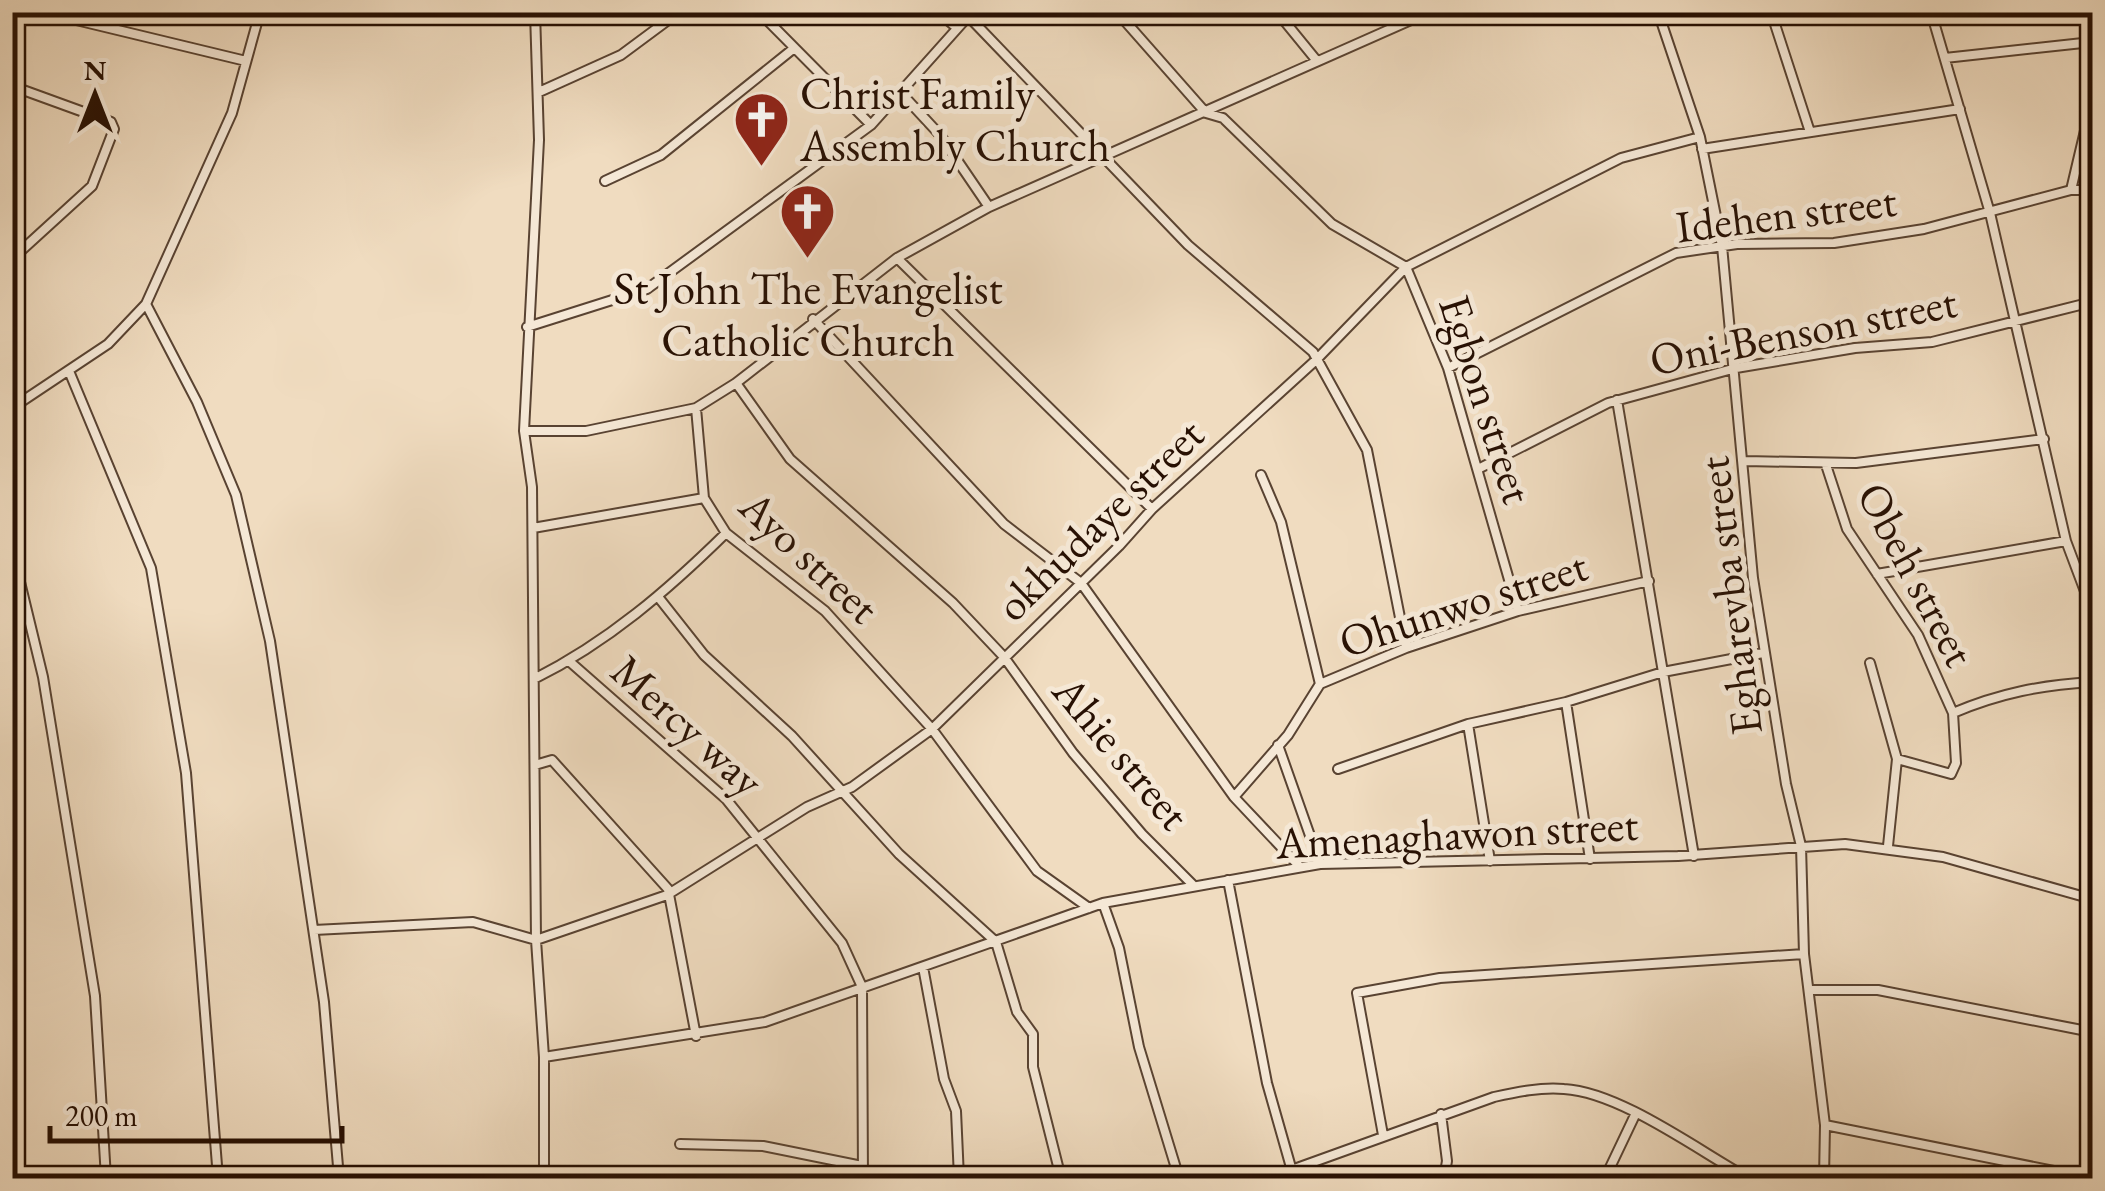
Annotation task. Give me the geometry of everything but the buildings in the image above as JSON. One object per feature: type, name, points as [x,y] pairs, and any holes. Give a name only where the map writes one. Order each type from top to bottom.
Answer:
[{"type":"street","points":[[12,42],[20,12]]},
{"type":"street","points":[[42,12],[246,61]]},
{"type":"street","points":[[12,408],[108,344],[146,304],[232,113],[260,12]]},
{"type":"street","points":[[338,12],[344,16],[351,12]]},
{"type":"street","points":[[535,12],[540,92],[524,431],[533,528],[536,940],[544,1057],[544,1178]]},
{"type":"street","points":[[540,92],[621,55],[679,12]]},
{"type":"street","points":[[758,12],[870,125]]},
{"type":"street","points":[[938,12],[956,28]]},
{"type":"street","points":[[1117,12],[1206,113],[1223,118],[1332,224],[1406,267]]},
{"type":"street","points":[[1277,12],[1317,61]]},
{"type":"street","points":[[524,431],[586,431],[696,408],[736,383],[813,319],[897,258],[989,207],[1429,12]]},
{"type":"street","name":"Egharevba street","points":[[1658,12],[1700,137],[1722,246],[1763,654],[1801,846],[1804,954],[1825,1125],[1824,1178]]},
{"type":"street","points":[[1772,12],[1810,132]]},
{"type":"street","points":[[1931,12],[1990,213],[2066,541],[2092,610]]},
{"type":"street","points":[[527,327],[646,289],[870,125],[902,94],[970,14],[1188,245],[1308,345],[1367,450],[1406,648]]},
{"type":"street","points":[[1945,58],[2092,42]]},
{"type":"street","points":[[605,181],[660,155],[793,50]]},
{"type":"street","points":[[12,86],[111,122],[114,128],[92,186],[12,259]]},
{"type":"street","points":[[902,94],[940,135],[989,207]]},
{"type":"street","points":[[2071,190],[2092,101]]},
{"type":"street","points":[[1702,148],[1960,109]]},
{"type":"street","name":"okhudaye street","points":[[536,940],[667,895],[838,792],[852,788],[932,729],[1152,509],[1316,360],[1406,267],[1621,158],[1700,137]]},
{"type":"street","name":"Idehen street","points":[[1448,368],[1676,253],[1722,246],[1834,243],[1924,229],[2071,190],[2092,190]]},
{"type":"street","points":[[897,258],[1152,509]]},
{"type":"street","name":"Egbon street","points":[[1406,267],[1448,368],[1480,468],[1518,611]]},
{"type":"street","name":"Oni-Benson street","points":[[1480,468],[1617,400],[1736,368],[1855,348],[1932,342],[2092,302]]},
{"type":"street","points":[[146,304],[197,402],[236,495],[270,641],[314,930],[339,1178]]},
{"type":"street","points":[[813,319],[1004,524],[1081,583],[1234,797],[1300,867]]},
{"type":"street","points":[[69,371],[151,568],[186,773],[218,1178]]},
{"type":"street","name":"Ahie street","points":[[736,383],[790,459],[954,602],[1004,657],[1073,753],[1142,834],[1193,884]]},
{"type":"street","points":[[1617,400],[1694,856]]},
{"type":"street","name":"Ayo street","points":[[696,408],[704,498],[726,532],[825,611],[932,729],[1037,871],[1089,908]]},
{"type":"street","points":[[1745,461],[1826,464],[2044,439]]},
{"type":"street","name":"Obeh street","points":[[1826,464],[1847,530],[1918,635],[1954,714],[1956,770],[1951,774],[1897,759]]},
{"type":"street","points":[[1262,475],[1281,522],[1320,684]]},
{"type":"street","points":[[533,528],[704,498]]},
{"type":"street","points":[[534,679],[570,662],[659,598],[726,532]]},
{"type":"street","points":[[1877,574],[2066,541]]},
{"type":"street","points":[[12,550],[42,676],[95,996],[106,1178]]},
{"type":"street","name":"Ohunwo street","points":[[1234,797],[1278,745],[1320,684],[1406,648],[1518,611],[1649,581]]},
{"type":"street","points":[[659,598],[704,654],[792,736],[838,792],[996,942],[1017,1012],[1032,1034],[1032,1067],[1061,1178]]},
{"type":"street","points":[[1338,769],[1468,724],[1566,702],[1663,672],[1763,654]]},
{"type":"street","name":"Mercy way","points":[[570,662],[726,799],[761,838],[842,943],[863,989]]},
{"type":"street","points":[[1870,663],[1897,759],[1888,846]]},
{"type":"street","name":"Obeh street","points":[[1954,714],[1991,697],[2036,686],[2092,682]]},
{"type":"street","points":[[1566,702],[1590,858]]},
{"type":"street","points":[[1468,724],[1490,861]]},
{"type":"street","points":[[1278,745],[1320,864]]},
{"type":"street","points":[[535,765],[552,760],[668,890],[696,1036]]},
{"type":"street","name":"Amenaghawon street","points":[[544,1057],[696,1036],[765,1022],[1103,904],[1193,884],[1320,864],[1694,856],[1801,846],[1888,846],[1943,857],[2092,900]]},
{"type":"street","points":[[1228,880],[1267,1084],[1294,1174]]},
{"type":"street","points":[[1103,904],[1118,948],[1139,1048],[1179,1178]]},
{"type":"street","points":[[314,930],[474,922],[536,940]]},
{"type":"street","points":[[1383,1135],[1357,993],[1440,978],[1804,954]]},
{"type":"street","points":[[923,966],[944,1080],[956,1111],[959,1178]]},
{"type":"street","points":[[863,989],[863,1178]]},
{"type":"street","points":[[1809,990],[1878,990],[2092,1032]]},
{"type":"street","points":[[1270,1178],[1294,1174],[1441,1114],[1532,1089],[1568,1088],[1635,1115],[1748,1178]]},
{"type":"street","points":[[1441,1114],[1447,1161],[1444,1178]]},
{"type":"street","points":[[1605,1178],[1635,1115]]},
{"type":"street","points":[[1825,1125],[2089,1178]]},
{"type":"street","points":[[680,1144],[763,1146],[862,1166]]},
{"type":"place","name":"Christ Family Assembly Church","points":[[761,168]]},
{"type":"place","name":"St John The Evangelist Catholic Church","points":[[808,260]]}]
